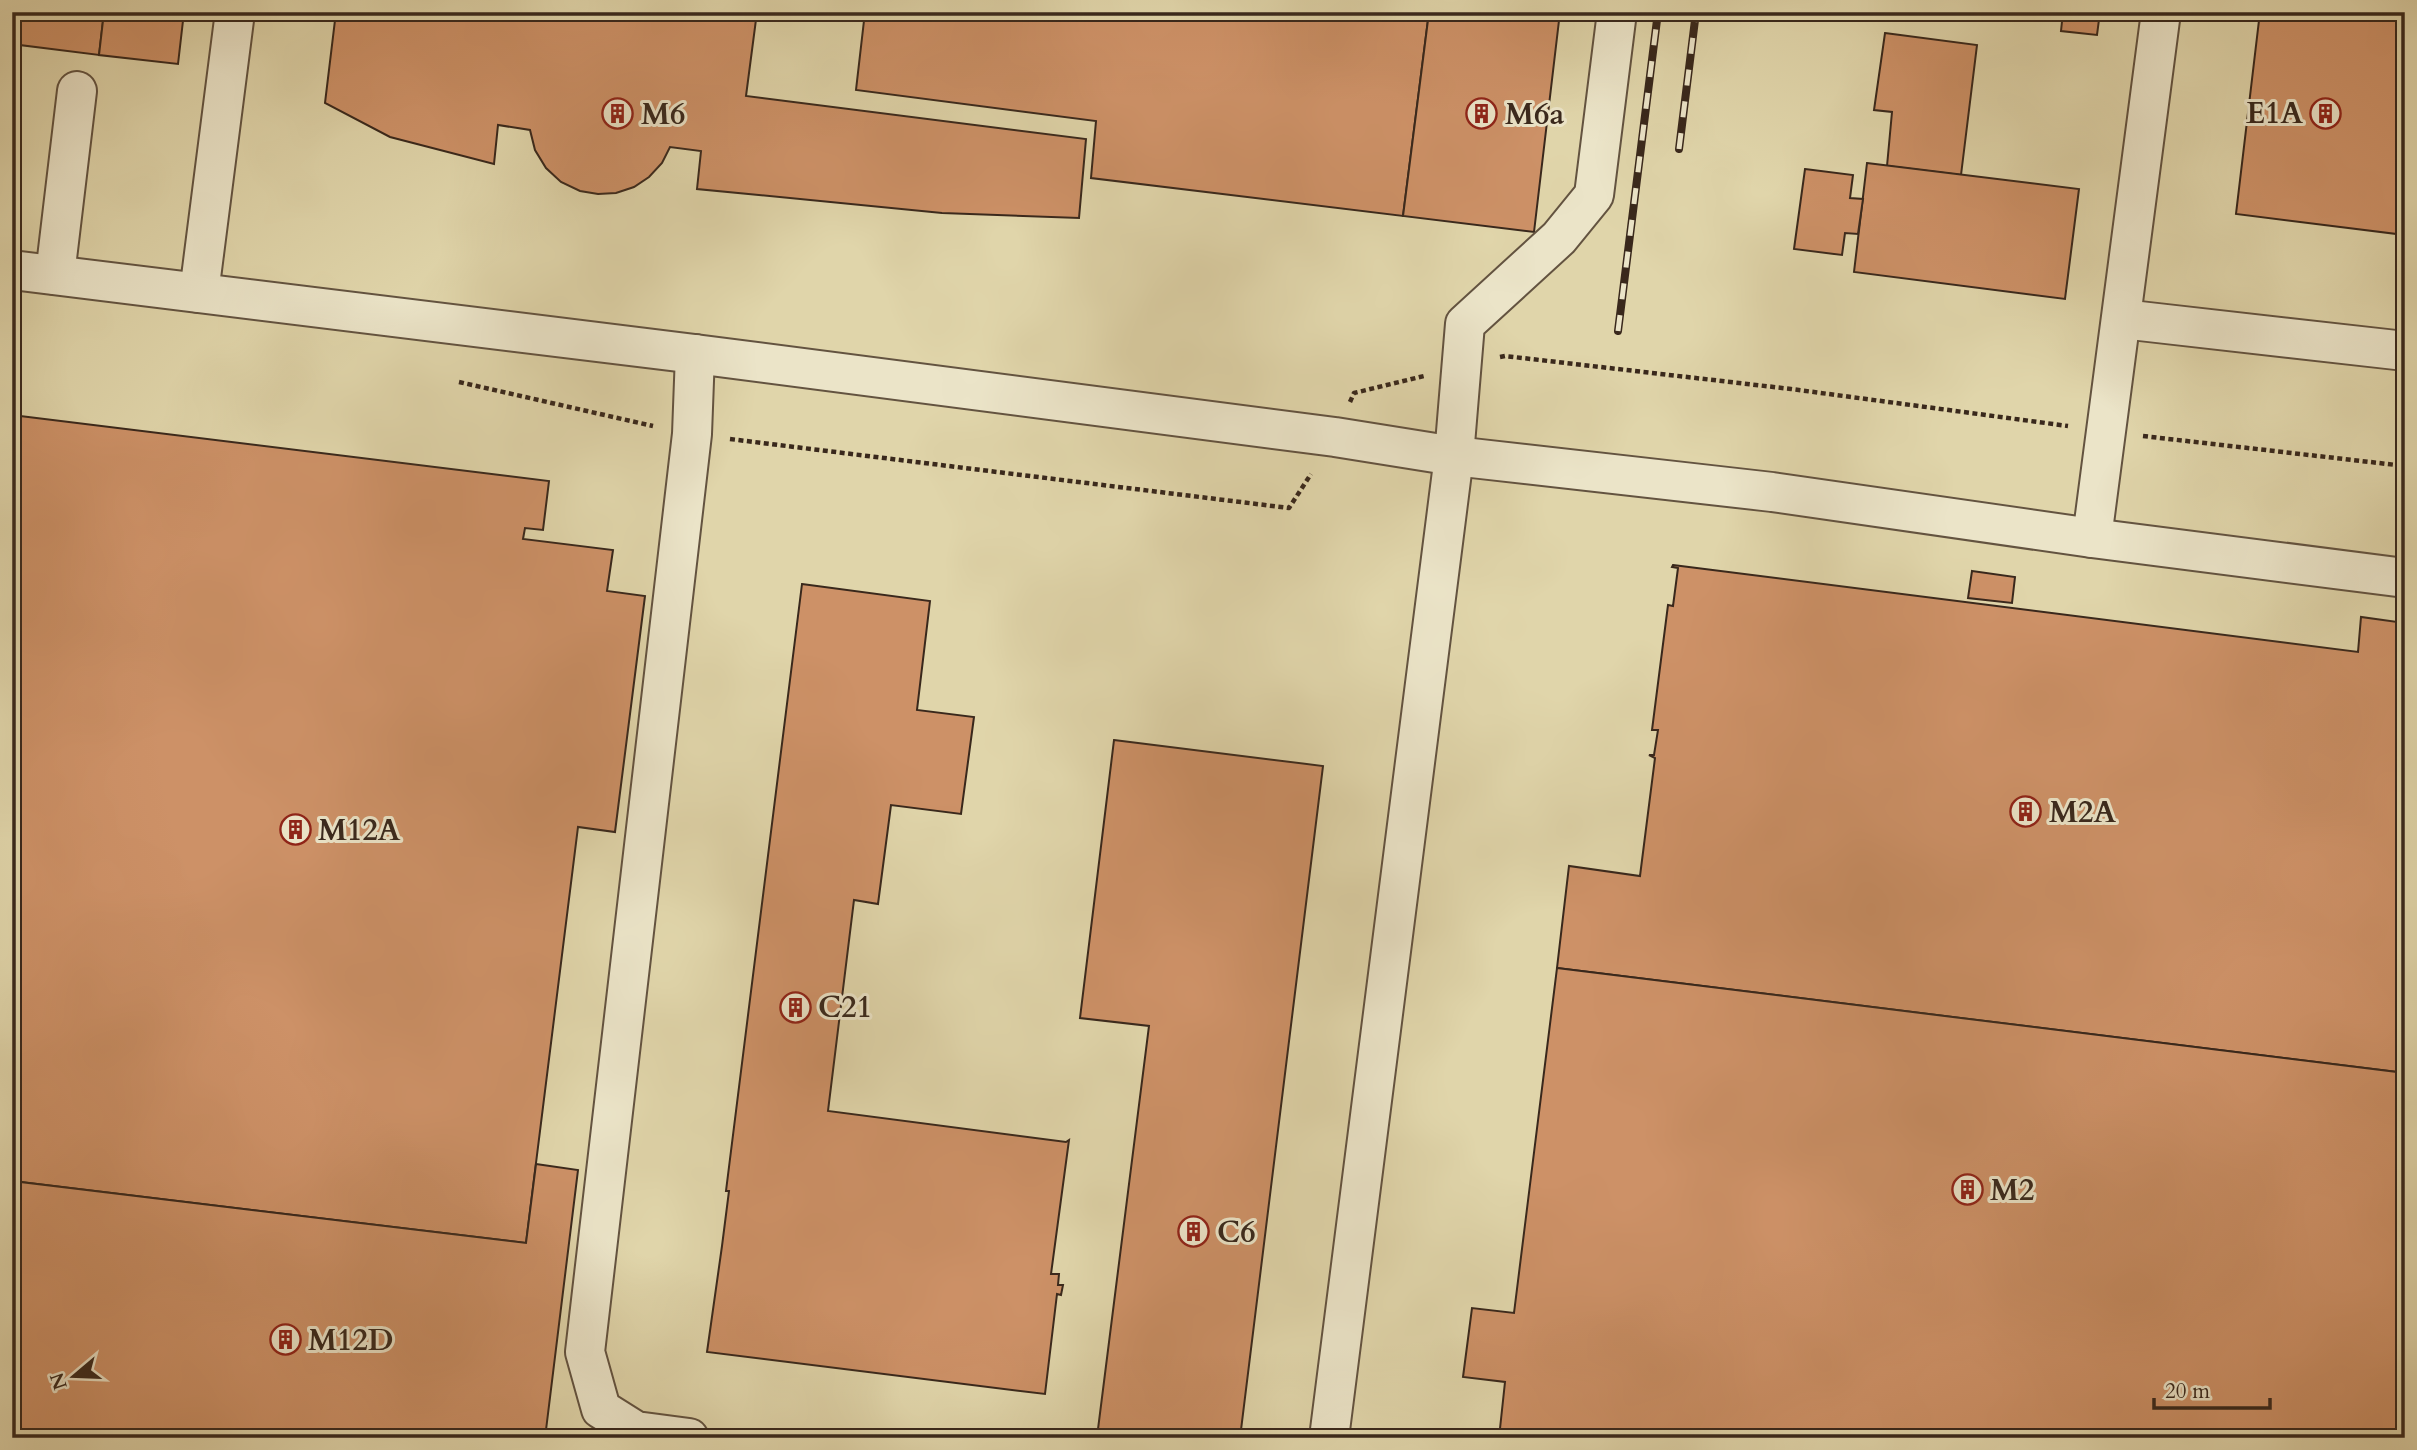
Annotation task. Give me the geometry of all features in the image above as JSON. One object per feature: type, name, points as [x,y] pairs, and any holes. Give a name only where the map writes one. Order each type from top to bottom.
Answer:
[{"type":"lane","points":[[199,293],[235,12]]},
{"type":"lane","points":[[1329,1438],[1454,456],[1465,324],[1559,238],[1594,195],[1617,12]]},
{"type":"lane","points":[[2092,538],[2161,12]]},
{"type":"lane","points":[[55,275],[77,91]]},
{"type":"lane","points":[[12,270],[695,354],[1335,437],[1454,456],[1772,492],[2092,538],[2405,578]]},
{"type":"lane","points":[[2122,319],[2405,351]]},
{"type":"lane","points":[[689,1438],[636,1430],[601,1409],[585,1352],[692,435],[695,354]]},
{"type":"building","points":[[12,12],[104,12],[99,55],[12,44]]},
{"type":"building","points":[[104,12],[184,12],[178,64],[99,55]]},
{"type":"building","name":"M6","points":[[336,12],[757,12],[746,96],[1086,139],[1079,218],[942,213],[697,189],[701,151],[670,147],[662,163],[649,177],[634,187],[616,193],[580,191],[561,182],[546,168],[535,150],[530,130],[498,125],[494,164],[390,137],[325,103]]},
{"type":"building","points":[[865,12],[1429,12],[1403,216],[1091,178],[1096,121],[856,90]]},
{"type":"building","name":"M6a","points":[[1429,12],[1560,12],[1534,232],[1403,216]]},
{"type":"building","points":[[2063,12],[2100,12],[2097,35],[2061,31]]},
{"type":"building","name":"E1A","points":[[2260,12],[2405,12],[2405,235],[2236,214]]},
{"type":"building","points":[[1885,33],[1977,45],[1961,175],[1887,166],[1892,112],[1874,110]]},
{"type":"building","points":[[1867,163],[2079,189],[2065,299],[1854,272]]},
{"type":"building","points":[[1805,169],[1853,175],[1850,198],[1863,199],[1858,234],[1845,233],[1842,255],[1794,249]]},
{"type":"building","name":"M12A","points":[[12,415],[549,481],[543,530],[525,528],[523,539],[613,550],[607,591],[645,596],[615,832],[578,827],[526,1243],[12,1181]]},
{"type":"building","name":"M2A","points":[[1673,565],[2358,652],[2361,617],[2405,623],[2405,1073],[1557,968],[1569,866],[1640,876],[1655,758],[1649,755],[1654,755],[1658,730],[1652,730],[1668,605],[1673,606],[1678,568],[1672,567]]},
{"type":"building","points":[[1972,571],[2015,577],[2012,603],[1968,598]]},
{"type":"building","name":"C21","points":[[802,584],[930,601],[917,710],[974,717],[961,814],[891,805],[878,904],[854,900],[828,1111],[1066,1142],[1069,1140],[1051,1274],[1059,1274],[1058,1285],[1063,1285],[1061,1295],[1057,1294],[1045,1394],[707,1352]]},
{"type":"building","name":"C6","points":[[1114,740],[1323,766],[1240,1438],[1097,1437],[1149,1026],[1080,1018]]},
{"type":"building","name":"M2","points":[[1557,968],[2405,1073],[2405,1438],[1499,1438],[1505,1382],[1463,1377],[1472,1308],[1514,1313]]},
{"type":"building","name":"M12D","points":[[536,1164],[578,1170],[545,1438],[12,1438],[12,1181],[526,1243]]},
{"type":"railway","points":[[1618,331],[1658,12]]},
{"type":"railway","points":[[1679,149],[1696,12]]},
{"type":"place","name":"E1A","points":[[2326,113]]},
{"type":"place","name":"M6","points":[[618,114]]},
{"type":"place","name":"M6a","points":[[1482,114]]},
{"type":"place","name":"M2A","points":[[2026,812]]},
{"type":"place","name":"M12A","points":[[295,830]]},
{"type":"place","name":"C21","points":[[795,1007]]},
{"type":"place","name":"M2","points":[[1967,1190]]},
{"type":"place","name":"C6","points":[[1194,1232]]},
{"type":"place","name":"M12D","points":[[285,1340]]}]
